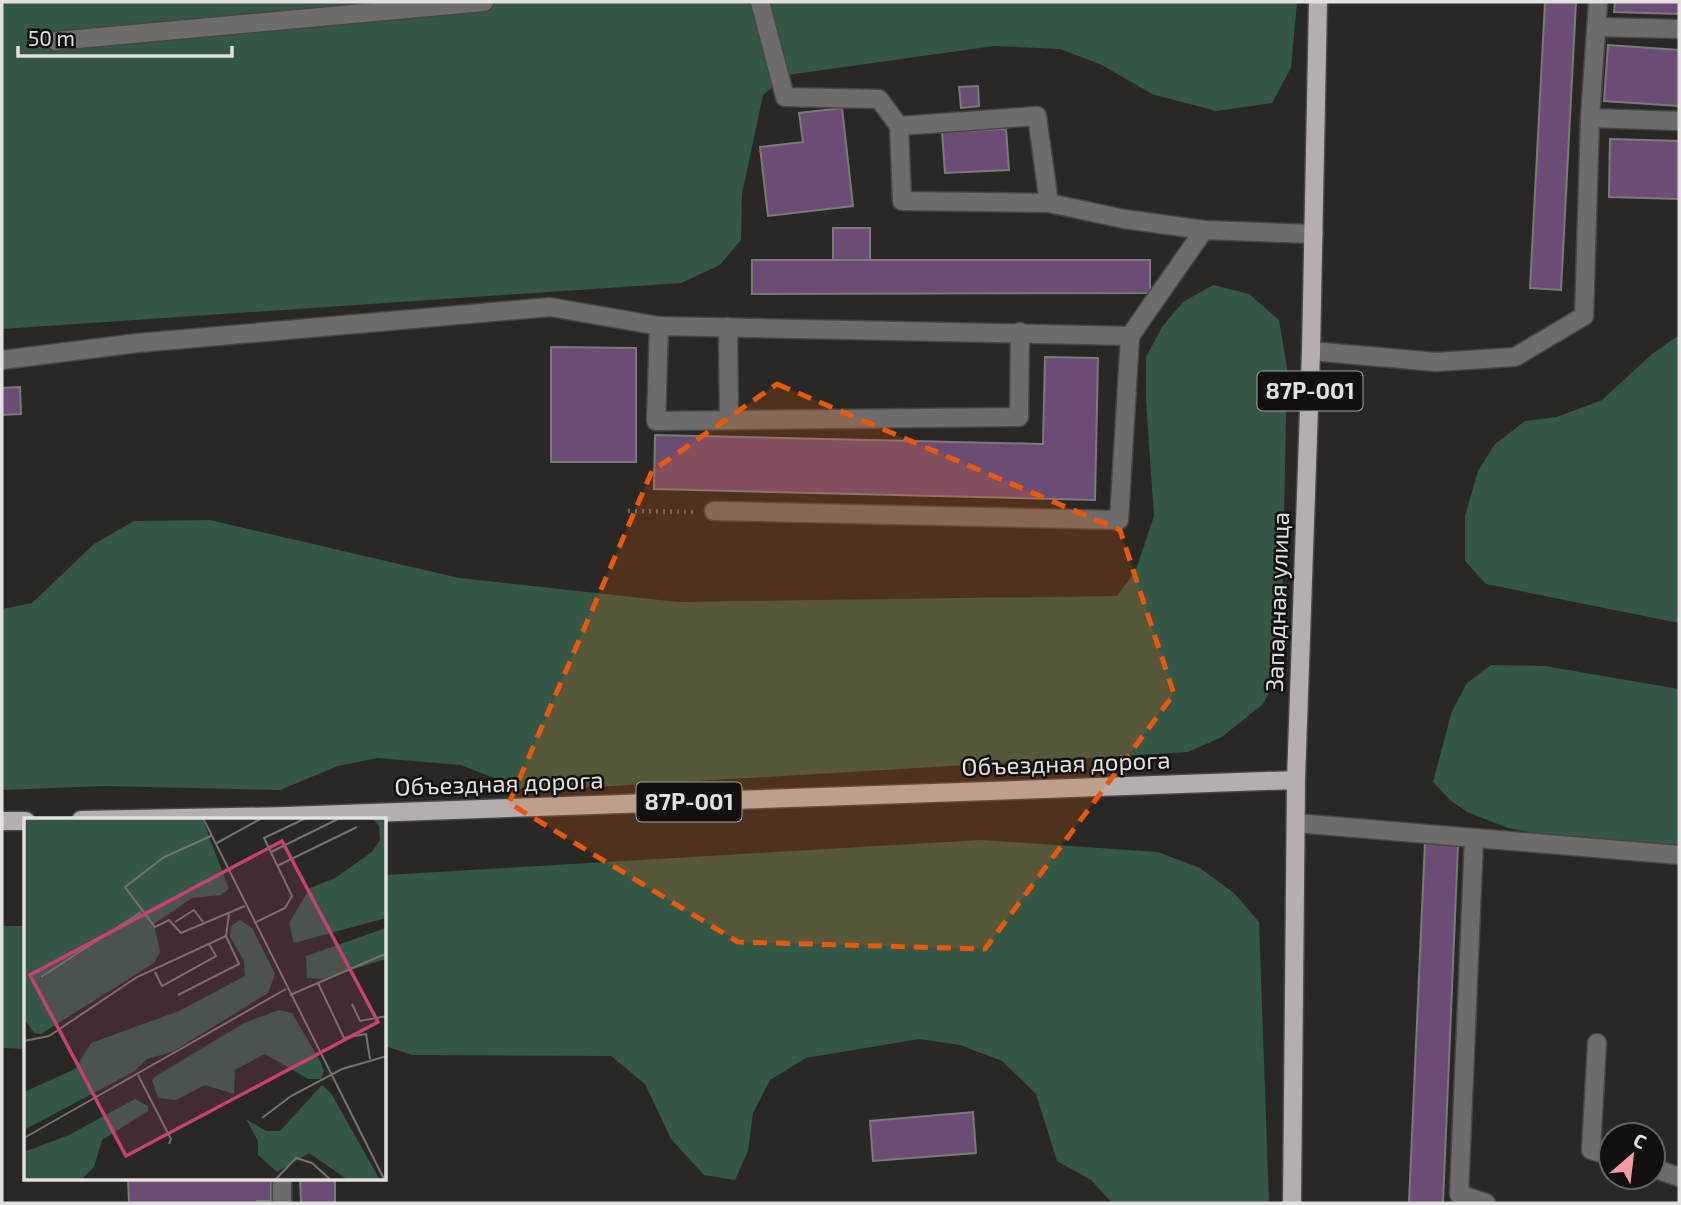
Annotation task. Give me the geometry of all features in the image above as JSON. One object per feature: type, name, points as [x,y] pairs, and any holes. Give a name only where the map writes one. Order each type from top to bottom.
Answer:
[{"type":"main road","name":"Западная улица","points":[[1292,1203],[1296,780],[1311,351],[1318,2]]},
{"type":"main road","name":"Объездная дорога","points":[[287,818],[1296,780]]},
{"type":"main road","points":[[2,821],[24,821]]},
{"type":"street","points":[[56,41],[484,2]]},
{"type":"street","points":[[760,2],[785,97],[879,99],[899,125],[902,201],[1049,203],[1124,219],[1204,230],[1314,234]]},
{"type":"street","points":[[1311,351],[1436,362],[1515,358],[1584,317],[1590,118],[1598,2]]},
{"type":"street","points":[[1598,27],[1679,29]]},
{"type":"street","points":[[899,125],[1037,116],[1049,203]]},
{"type":"street","points":[[1590,118],[1679,121]]},
{"type":"street","points":[[714,511],[1119,520],[1130,336],[1204,230]]},
{"type":"street","points":[[2,360],[138,343],[550,307],[659,326],[1130,336]]},
{"type":"street","points":[[659,326],[656,421],[1018,417],[1020,332]]},
{"type":"street","points":[[728,327],[729,420]]},
{"type":"street","points":[[1296,823],[1679,855]]},
{"type":"street","points":[[1474,838],[1459,1195],[1486,1203]]},
{"type":"street","points":[[1597,1043],[1591,1150],[1597,1152]]},
{"type":"street","points":[[282,1180],[282,1203]]},
{"type":"path","points":[[628,511],[714,511]]},
{"type":"highlighted area","points":[[777,384],[1120,530],[1174,694],[985,949],[738,942],[509,803],[652,471]]},
{"type":"green space","points":[[2,2],[1297,2],[1291,68],[1272,103],[1216,111],[1152,94],[1102,65],[1060,49],[994,46],[787,75],[763,95],[742,194],[741,240],[720,265],[681,283],[2,329]]},
{"type":"green space","points":[[1213,285],[1249,294],[1279,320],[1287,368],[1281,670],[1263,704],[1222,737],[1188,752],[527,791],[461,765],[377,758],[338,766],[280,790],[105,786],[2,790],[2,609],[32,603],[94,544],[134,521],[210,520],[459,578],[678,602],[1117,596],[1136,570],[1154,516],[1146,401],[1146,357],[1162,327],[1183,302]]},
{"type":"green space","points":[[1679,335],[1679,623],[1486,584],[1465,561],[1465,516],[1478,471],[1495,444],[1525,421],[1557,417],[1602,400],[1652,354]]},
{"type":"green space","points":[[1491,665],[1545,666],[1679,689],[1679,861],[1508,828],[1467,812],[1450,800],[1433,782],[1452,711],[1467,683]]},
{"type":"green space","points":[[981,840],[1158,852],[1200,868],[1235,894],[1259,922],[1269,1203],[1112,1203],[1091,1180],[1057,1161],[1036,1094],[1002,1061],[960,1045],[919,1039],[806,1058],[770,1080],[753,1113],[748,1151],[735,1180],[704,1175],[671,1139],[645,1084],[611,1056],[412,1055],[387,1047],[387,875]]},
{"type":"green space","points":[[2,926],[24,926],[24,1049],[2,1048]]},
{"type":"building","points":[[1545,2],[1576,2],[1561,290],[1530,288]]},
{"type":"building","points":[[1615,2],[1679,2],[1679,14],[1614,12]]},
{"type":"building","points":[[1608,45],[1679,50],[1679,106],[1604,101]]},
{"type":"building","points":[[978,86],[979,106],[961,108],[959,87]]},
{"type":"building","points":[[842,108],[853,206],[768,216],[760,147],[803,142],[799,113]]},
{"type":"building","points":[[1006,129],[1009,170],[945,173],[942,132]]},
{"type":"building","points":[[1610,139],[1679,141],[1679,199],[1609,197]]},
{"type":"building","points":[[833,228],[870,228],[870,260],[833,260]]},
{"type":"building","points":[[752,260],[1150,260],[1150,293],[752,294]]},
{"type":"building","points":[[551,347],[636,348],[636,462],[551,462]]},
{"type":"building","points":[[1045,357],[1098,358],[1095,500],[654,489],[655,435],[1043,444]]},
{"type":"building","points":[[20,387],[21,414],[2,415],[2,388]]},
{"type":"building","points":[[1425,841],[1458,845],[1443,1203],[1409,1203]]},
{"type":"building","points":[[973,1112],[976,1153],[873,1161],[870,1121]]},
{"type":"building","points":[[128,1180],[271,1180],[271,1201],[129,1203]]},
{"type":"building","points":[[300,1180],[335,1180],[335,1203],[301,1203]]}]
